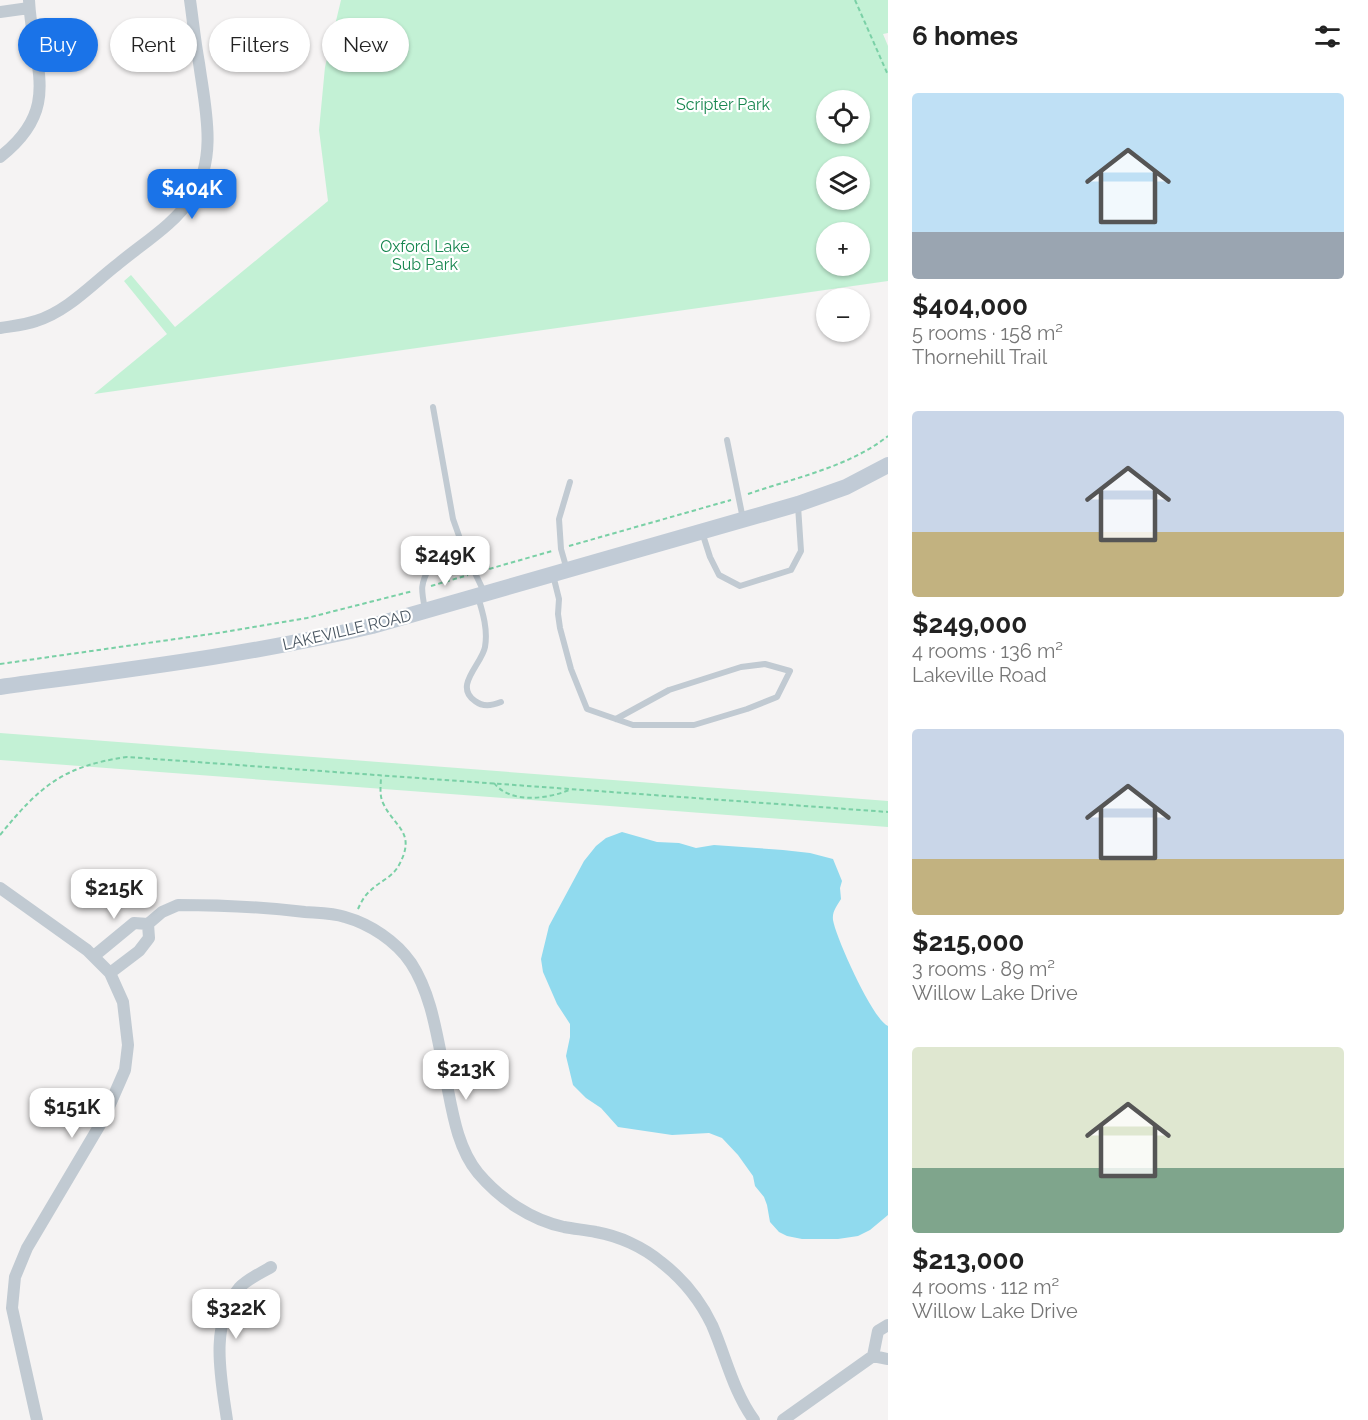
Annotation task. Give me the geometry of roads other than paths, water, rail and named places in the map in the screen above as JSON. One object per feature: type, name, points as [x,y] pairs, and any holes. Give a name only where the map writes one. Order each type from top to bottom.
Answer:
[{"type":"main road","name":"LAKEVILLE ROAD","points":[[0,687],[262,649],[346,632],[798,504],[846,487],[888,465]]},
{"type":"street","points":[[0,328],[35,322],[74,300],[150,240],[175,217],[193,196],[206,164],[208,126],[190,0]]},
{"type":"street","points":[[0,12],[29,4],[40,68],[39,101],[31,125],[12,148],[0,157]]},
{"type":"street","points":[[0,888],[93,956],[110,973],[123,1002],[127,1023],[128,1045],[125,1071],[104,1118],[27,1248],[15,1277],[12,1308],[37,1420]]},
{"type":"street","points":[[93,956],[134,923],[148,924],[162,912],[178,905],[286,910],[344,916],[375,928],[410,961],[422,984],[434,1020],[464,1153],[478,1173],[511,1203],[534,1217],[564,1227],[598,1232],[631,1243],[660,1261],[682,1280],[699,1302],[711,1324],[732,1380],[754,1420]]},
{"type":"street","points":[[110,973],[139,951],[149,939],[148,924]]},
{"type":"street","points":[[227,1420],[219,1350],[224,1317],[240,1286],[271,1267]]},
{"type":"street","points":[[783,1420],[873,1356],[879,1331],[888,1324]]},
{"type":"street","points":[[873,1356],[888,1359]]},
{"type":"lane","points":[[434,407],[453,519],[481,595],[486,626],[482,658],[470,673],[466,685],[471,698],[486,706],[501,702]]},
{"type":"lane","points":[[727,440],[743,520]]},
{"type":"lane","points":[[570,483],[559,519],[561,549],[558,614],[571,669],[587,709],[633,725],[694,725],[777,697],[790,671],[765,664],[741,667],[669,690],[616,719]]},
{"type":"lane","points":[[702,531],[710,557],[719,575],[740,586],[791,570],[801,551],[798,504]]},
{"type":"lane","points":[[425,611],[420,589],[430,566],[466,557]]},
{"type":"water","points":[[622,832],[657,842],[679,843],[696,848],[714,845],[783,850],[810,853],[833,859],[842,881],[841,899],[833,914],[833,920],[848,960],[865,995],[881,1020],[888,1026],[888,1215],[870,1230],[858,1236],[838,1239],[802,1239],[787,1236],[779,1232],[770,1222],[767,1205],[755,1186],[753,1176],[722,1138],[709,1133],[672,1135],[618,1127],[601,1108],[573,1085],[566,1056],[570,1024],[557,1004],[543,972],[541,959],[549,926],[584,861],[606,838]]},
{"type":"park label","name":"Scripter Park","points":[[723,104]]},
{"type":"park label","name":"Oxford Lake Sub Park","points":[[425,255]]}]
